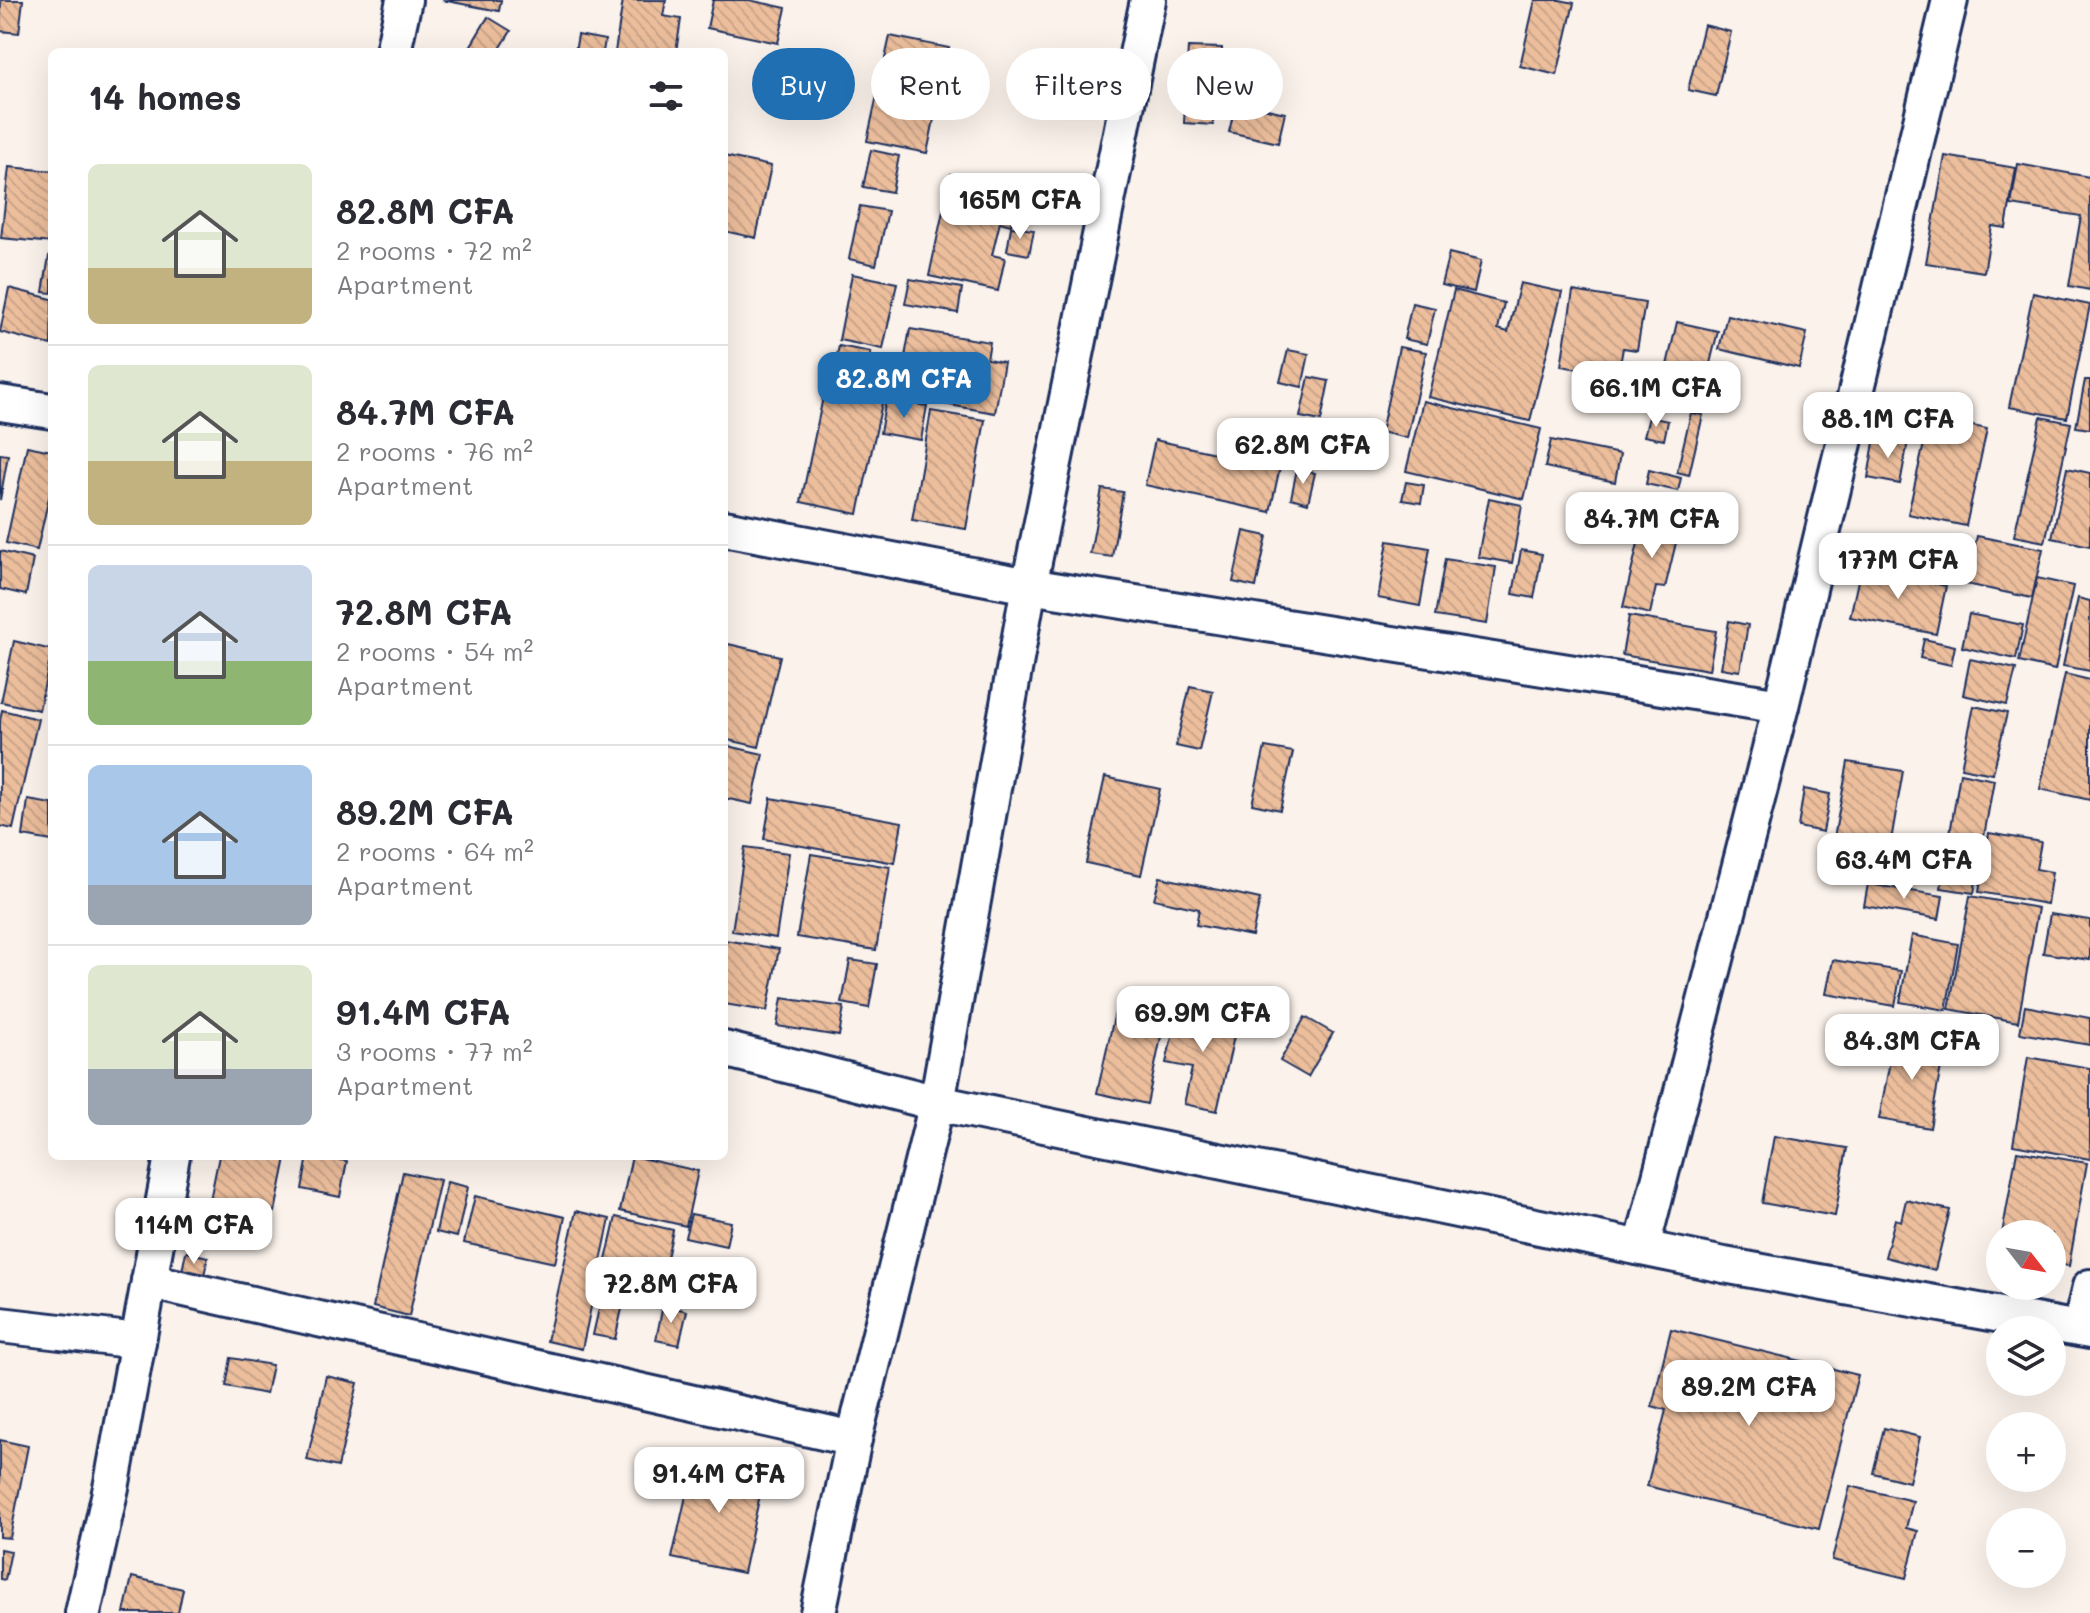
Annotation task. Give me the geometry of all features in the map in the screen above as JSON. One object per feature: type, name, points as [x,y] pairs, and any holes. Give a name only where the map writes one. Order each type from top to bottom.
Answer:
[{"type":"street","points":[[394,48],[404,0]]},
{"type":"street","points":[[818,1613],[854,1439],[937,1103],[1029,586],[1148,0]]},
{"type":"street","points":[[1642,1247],[1781,706],[1950,0]]},
{"type":"street","points":[[0,403],[48,410]]},
{"type":"street","points":[[728,529],[1029,586],[1781,706]]},
{"type":"street","points":[[728,1050],[937,1103],[1724,1265],[2085,1330],[2090,1287]]},
{"type":"street","points":[[83,1613],[112,1483],[171,1160]]},
{"type":"street","points":[[149,1281],[854,1439]]},
{"type":"street","points":[[0,1325],[138,1341]]},
{"type":"building","points":[[1,0],[23,0],[19,33],[0,31]]},
{"type":"building","points":[[442,0],[501,0],[499,11]]},
{"type":"building","points":[[623,0],[666,0],[663,16],[681,19],[677,48],[616,48]]},
{"type":"building","points":[[713,0],[749,0],[786,8],[778,43],[707,28]]},
{"type":"building","points":[[1535,0],[1574,3],[1557,75],[1520,66]]},
{"type":"building","points":[[488,17],[511,31],[500,48],[469,48]]},
{"type":"building","points":[[1704,25],[1731,32],[1716,96],[1688,90]]},
{"type":"building","points":[[578,35],[605,40],[604,48],[576,48]]},
{"type":"building","points":[[890,36],[949,48],[887,48]]},
{"type":"building","points":[[1285,113],[1278,143],[1229,132],[1232,120],[1283,120]]},
{"type":"building","points":[[872,120],[934,120],[927,153],[867,141]]},
{"type":"building","points":[[1184,120],[1213,120],[1213,125],[1184,123]]},
{"type":"building","points":[[871,150],[899,156],[892,192],[863,187]]},
{"type":"building","points":[[1945,156],[2016,168],[2006,228],[1992,226],[1984,272],[1926,263]]},
{"type":"building","points":[[728,157],[771,166],[756,238],[728,232]]},
{"type":"building","points":[[2018,164],[2090,177],[2090,290],[2069,286],[2081,216],[2011,205]]},
{"type":"building","points":[[9,167],[48,171],[48,243],[1,238]]},
{"type":"building","points":[[951,174],[1019,188],[1011,225],[1000,222],[992,255],[1005,258],[998,291],[929,276]]},
{"type":"building","points":[[860,206],[888,211],[876,265],[849,259]]},
{"type":"building","points":[[1011,227],[1034,230],[1029,255],[1007,251]]},
{"type":"building","points":[[1449,253],[1481,261],[1474,292],[1441,285]]},
{"type":"building","points":[[48,262],[48,293],[43,292]]},
{"type":"building","points":[[852,274],[897,283],[883,349],[839,340]]},
{"type":"building","points":[[910,279],[962,288],[958,313],[905,304]]},
{"type":"building","points":[[1520,283],[1562,292],[1530,421],[1428,397],[1454,290],[1504,303],[1498,329],[1508,332]]},
{"type":"building","points":[[9,288],[48,298],[48,344],[0,332]]},
{"type":"building","points":[[1573,291],[1645,303],[1637,350],[1623,348],[1618,376],[1561,366]]},
{"type":"building","points":[[2033,293],[2090,305],[2067,418],[2009,407]]},
{"type":"building","points":[[1412,303],[1435,308],[1427,344],[1404,339]]},
{"type":"building","points":[[1727,315],[1807,333],[1799,368],[1719,349]]},
{"type":"building","points":[[1677,322],[1718,331],[1701,400],[1661,391]]},
{"type":"building","points":[[910,329],[990,342],[987,359],[1004,362],[995,413],[898,396]]},
{"type":"building","points":[[839,346],[871,352],[864,385],[832,378]]},
{"type":"building","points":[[1399,347],[1426,352],[1407,438],[1381,432]]},
{"type":"building","points":[[1288,350],[1309,354],[1302,387],[1280,382]]},
{"type":"building","points":[[1309,377],[1329,381],[1321,421],[1300,417]]},
{"type":"building","points":[[2085,380],[2090,380],[2090,429],[2076,427]]},
{"type":"building","points":[[826,383],[884,394],[858,514],[801,502]]},
{"type":"building","points":[[886,399],[927,406],[921,440],[880,433]]},
{"type":"building","points":[[1423,401],[1541,429],[1524,499],[1406,471]]},
{"type":"building","points":[[931,411],[985,420],[966,529],[912,520]]},
{"type":"building","points":[[1691,413],[1703,415],[1689,475],[1677,472]]},
{"type":"building","points":[[1649,417],[1668,421],[1664,440],[1644,436]]},
{"type":"building","points":[[1930,417],[1987,429],[1966,526],[1908,514]]},
{"type":"building","points":[[2041,417],[2071,423],[2045,542],[2014,536]]},
{"type":"building","points":[[1875,436],[1908,441],[1900,484],[1868,478]]},
{"type":"building","points":[[1155,440],[1280,467],[1270,512],[1145,485]]},
{"type":"building","points":[[1551,440],[1620,454],[1615,482],[1545,467]]},
{"type":"building","points":[[27,446],[48,450],[48,502],[37,550],[6,543]]},
{"type":"building","points":[[0,454],[8,455],[0,500]]},
{"type":"building","points":[[2067,468],[2090,473],[2090,546],[2052,538]]},
{"type":"building","points":[[1297,469],[1315,473],[1308,503],[1291,498]]},
{"type":"building","points":[[1649,470],[1681,478],[1678,491],[1646,484]]},
{"type":"building","points":[[1406,482],[1424,485],[1421,503],[1402,500]]},
{"type":"building","points":[[1102,489],[1123,492],[1112,557],[1090,554]]},
{"type":"building","points":[[1489,498],[1522,505],[1512,563],[1478,557]]},
{"type":"building","points":[[1646,509],[1682,518],[1665,588],[1656,587],[1650,614],[1623,607]]},
{"type":"building","points":[[1244,531],[1267,536],[1256,587],[1233,582]]},
{"type":"building","points":[[1977,536],[2043,549],[2032,598],[1966,584]]},
{"type":"building","points":[[1388,541],[1430,548],[1420,606],[1378,598]]},
{"type":"building","points":[[1521,550],[1542,554],[1534,598],[1513,594]]},
{"type":"building","points":[[0,551],[33,559],[26,595],[0,589]]},
{"type":"building","points":[[1445,559],[1496,567],[1487,624],[1435,616]]},
{"type":"building","points":[[1861,567],[1946,586],[1936,634],[1850,617]]},
{"type":"building","points":[[2037,578],[2073,586],[2055,670],[2019,662]]},
{"type":"building","points":[[2078,598],[2090,601],[2090,671],[2063,666]]},
{"type":"building","points":[[1969,614],[2023,625],[2016,659],[1962,647]]},
{"type":"building","points":[[1629,616],[1716,631],[1709,670],[1622,655]]},
{"type":"building","points":[[1729,621],[1748,625],[1740,671],[1721,668]]},
{"type":"building","points":[[1924,639],[1955,646],[1951,665],[1920,658]]},
{"type":"building","points":[[14,641],[48,649],[48,668],[39,710],[1,702]]},
{"type":"building","points":[[728,644],[780,656],[759,747],[728,740]]},
{"type":"building","points":[[1970,659],[2016,669],[2007,705],[1963,695]]},
{"type":"building","points":[[2065,674],[2090,680],[2090,800],[2040,789]]},
{"type":"building","points":[[1190,686],[1213,691],[1199,751],[1176,746]]},
{"type":"building","points":[[1974,706],[2007,713],[1993,774],[1961,768]]},
{"type":"building","points":[[2,710],[38,719],[13,829],[0,826]]},
{"type":"building","points":[[728,746],[763,754],[752,804],[728,799]]},
{"type":"building","points":[[1265,747],[1293,752],[1280,810],[1252,804]]},
{"type":"building","points":[[1848,762],[1903,771],[1888,858],[1832,849]]},
{"type":"building","points":[[1960,773],[1994,780],[1974,893],[1941,888]]},
{"type":"building","points":[[1105,777],[1160,789],[1141,875],[1086,863]]},
{"type":"building","points":[[1804,789],[1830,794],[1823,832],[1798,827]]},
{"type":"building","points":[[771,798],[902,822],[895,863],[764,839]]},
{"type":"building","points":[[28,800],[48,803],[48,840],[23,836]]},
{"type":"building","points":[[1989,833],[2041,842],[2036,869],[2052,872],[2047,904],[1979,892]]},
{"type":"building","points":[[745,847],[789,853],[776,938],[732,931]]},
{"type":"building","points":[[811,854],[890,867],[876,950],[797,937]]},
{"type":"building","points":[[1160,877],[1260,899],[1252,936],[1196,925],[1199,909],[1154,899]]},
{"type":"building","points":[[1868,884],[1943,896],[1939,919],[1864,906]]},
{"type":"building","points":[[1970,896],[2038,908],[2018,1022],[1949,1009]]},
{"type":"building","points":[[2050,914],[2090,920],[2090,960],[2043,953]]},
{"type":"building","points":[[1912,935],[1958,944],[1946,1010],[1900,1002]]},
{"type":"building","points":[[728,940],[779,949],[767,1011],[728,1005]]},
{"type":"building","points":[[850,960],[877,964],[869,1008],[842,1003]]},
{"type":"building","points":[[1833,960],[1901,971],[1895,1006],[1826,994]]},
{"type":"building","points":[[782,998],[844,1007],[839,1036],[777,1026]]},
{"type":"building","points":[[1179,1006],[1238,1019],[1217,1111],[1184,1104],[1192,1068],[1166,1063]]},
{"type":"building","points":[[2025,1006],[2090,1018],[2090,1045],[2020,1033]]},
{"type":"building","points":[[1116,1008],[1165,1018],[1147,1104],[1097,1093]]},
{"type":"building","points":[[1305,1017],[1333,1033],[1308,1077],[1280,1061]]},
{"type":"building","points":[[1895,1035],[1945,1044],[1930,1128],[1879,1119]]},
{"type":"building","points":[[2028,1057],[2090,1068],[2090,1159],[2013,1145]]},
{"type":"building","points":[[1774,1136],[1847,1148],[1835,1216],[1762,1203]]},
{"type":"building","points":[[2017,1151],[2087,1163],[2069,1266],[2066,1265],[2066,1220],[2005,1220]]},
{"type":"building","points":[[218,1160],[286,1160],[275,1212],[210,1200]]},
{"type":"building","points":[[307,1160],[347,1161],[340,1197],[302,1189]]},
{"type":"building","points":[[631,1160],[650,1160],[698,1171],[686,1226],[620,1211]]},
{"type":"building","points":[[403,1172],[440,1180],[409,1316],[373,1307]]},
{"type":"building","points":[[447,1182],[468,1187],[457,1237],[436,1232]]},
{"type":"building","points":[[475,1196],[565,1217],[555,1263],[464,1243]]},
{"type":"building","points":[[1906,1200],[1950,1210],[1935,1270],[1885,1257],[1895,1219],[1901,1221]]},
{"type":"building","points":[[576,1211],[610,1219],[582,1349],[547,1341]]},
{"type":"building","points":[[691,1214],[731,1222],[726,1246],[685,1237]]},
{"type":"building","points":[[616,1217],[673,1230],[662,1282],[604,1269]]},
{"type":"building","points":[[186,1252],[208,1257],[203,1280],[181,1276]]},
{"type":"building","points":[[606,1277],[628,1283],[615,1339],[593,1335]]},
{"type":"building","points":[[663,1305],[687,1311],[679,1345],[656,1340]]},
{"type":"building","points":[[1671,1329],[1858,1375],[1819,1529],[1647,1486],[1666,1410],[1652,1406]]},
{"type":"building","points":[[231,1358],[272,1365],[266,1394],[226,1386]]},
{"type":"building","points":[[326,1376],[358,1383],[338,1467],[307,1460]]},
{"type":"building","points":[[1884,1428],[1920,1437],[1909,1482],[1873,1473]]},
{"type":"building","points":[[0,1440],[28,1446],[10,1538],[0,1537]]},
{"type":"building","points":[[695,1456],[765,1472],[743,1573],[672,1558]]},
{"type":"building","points":[[1850,1486],[1913,1501],[1906,1528],[1918,1531],[1906,1578],[1832,1560]]},
{"type":"building","points":[[0,1549],[11,1551],[5,1580],[0,1579]]},
{"type":"building","points":[[132,1577],[183,1589],[178,1613],[124,1613]]}]
